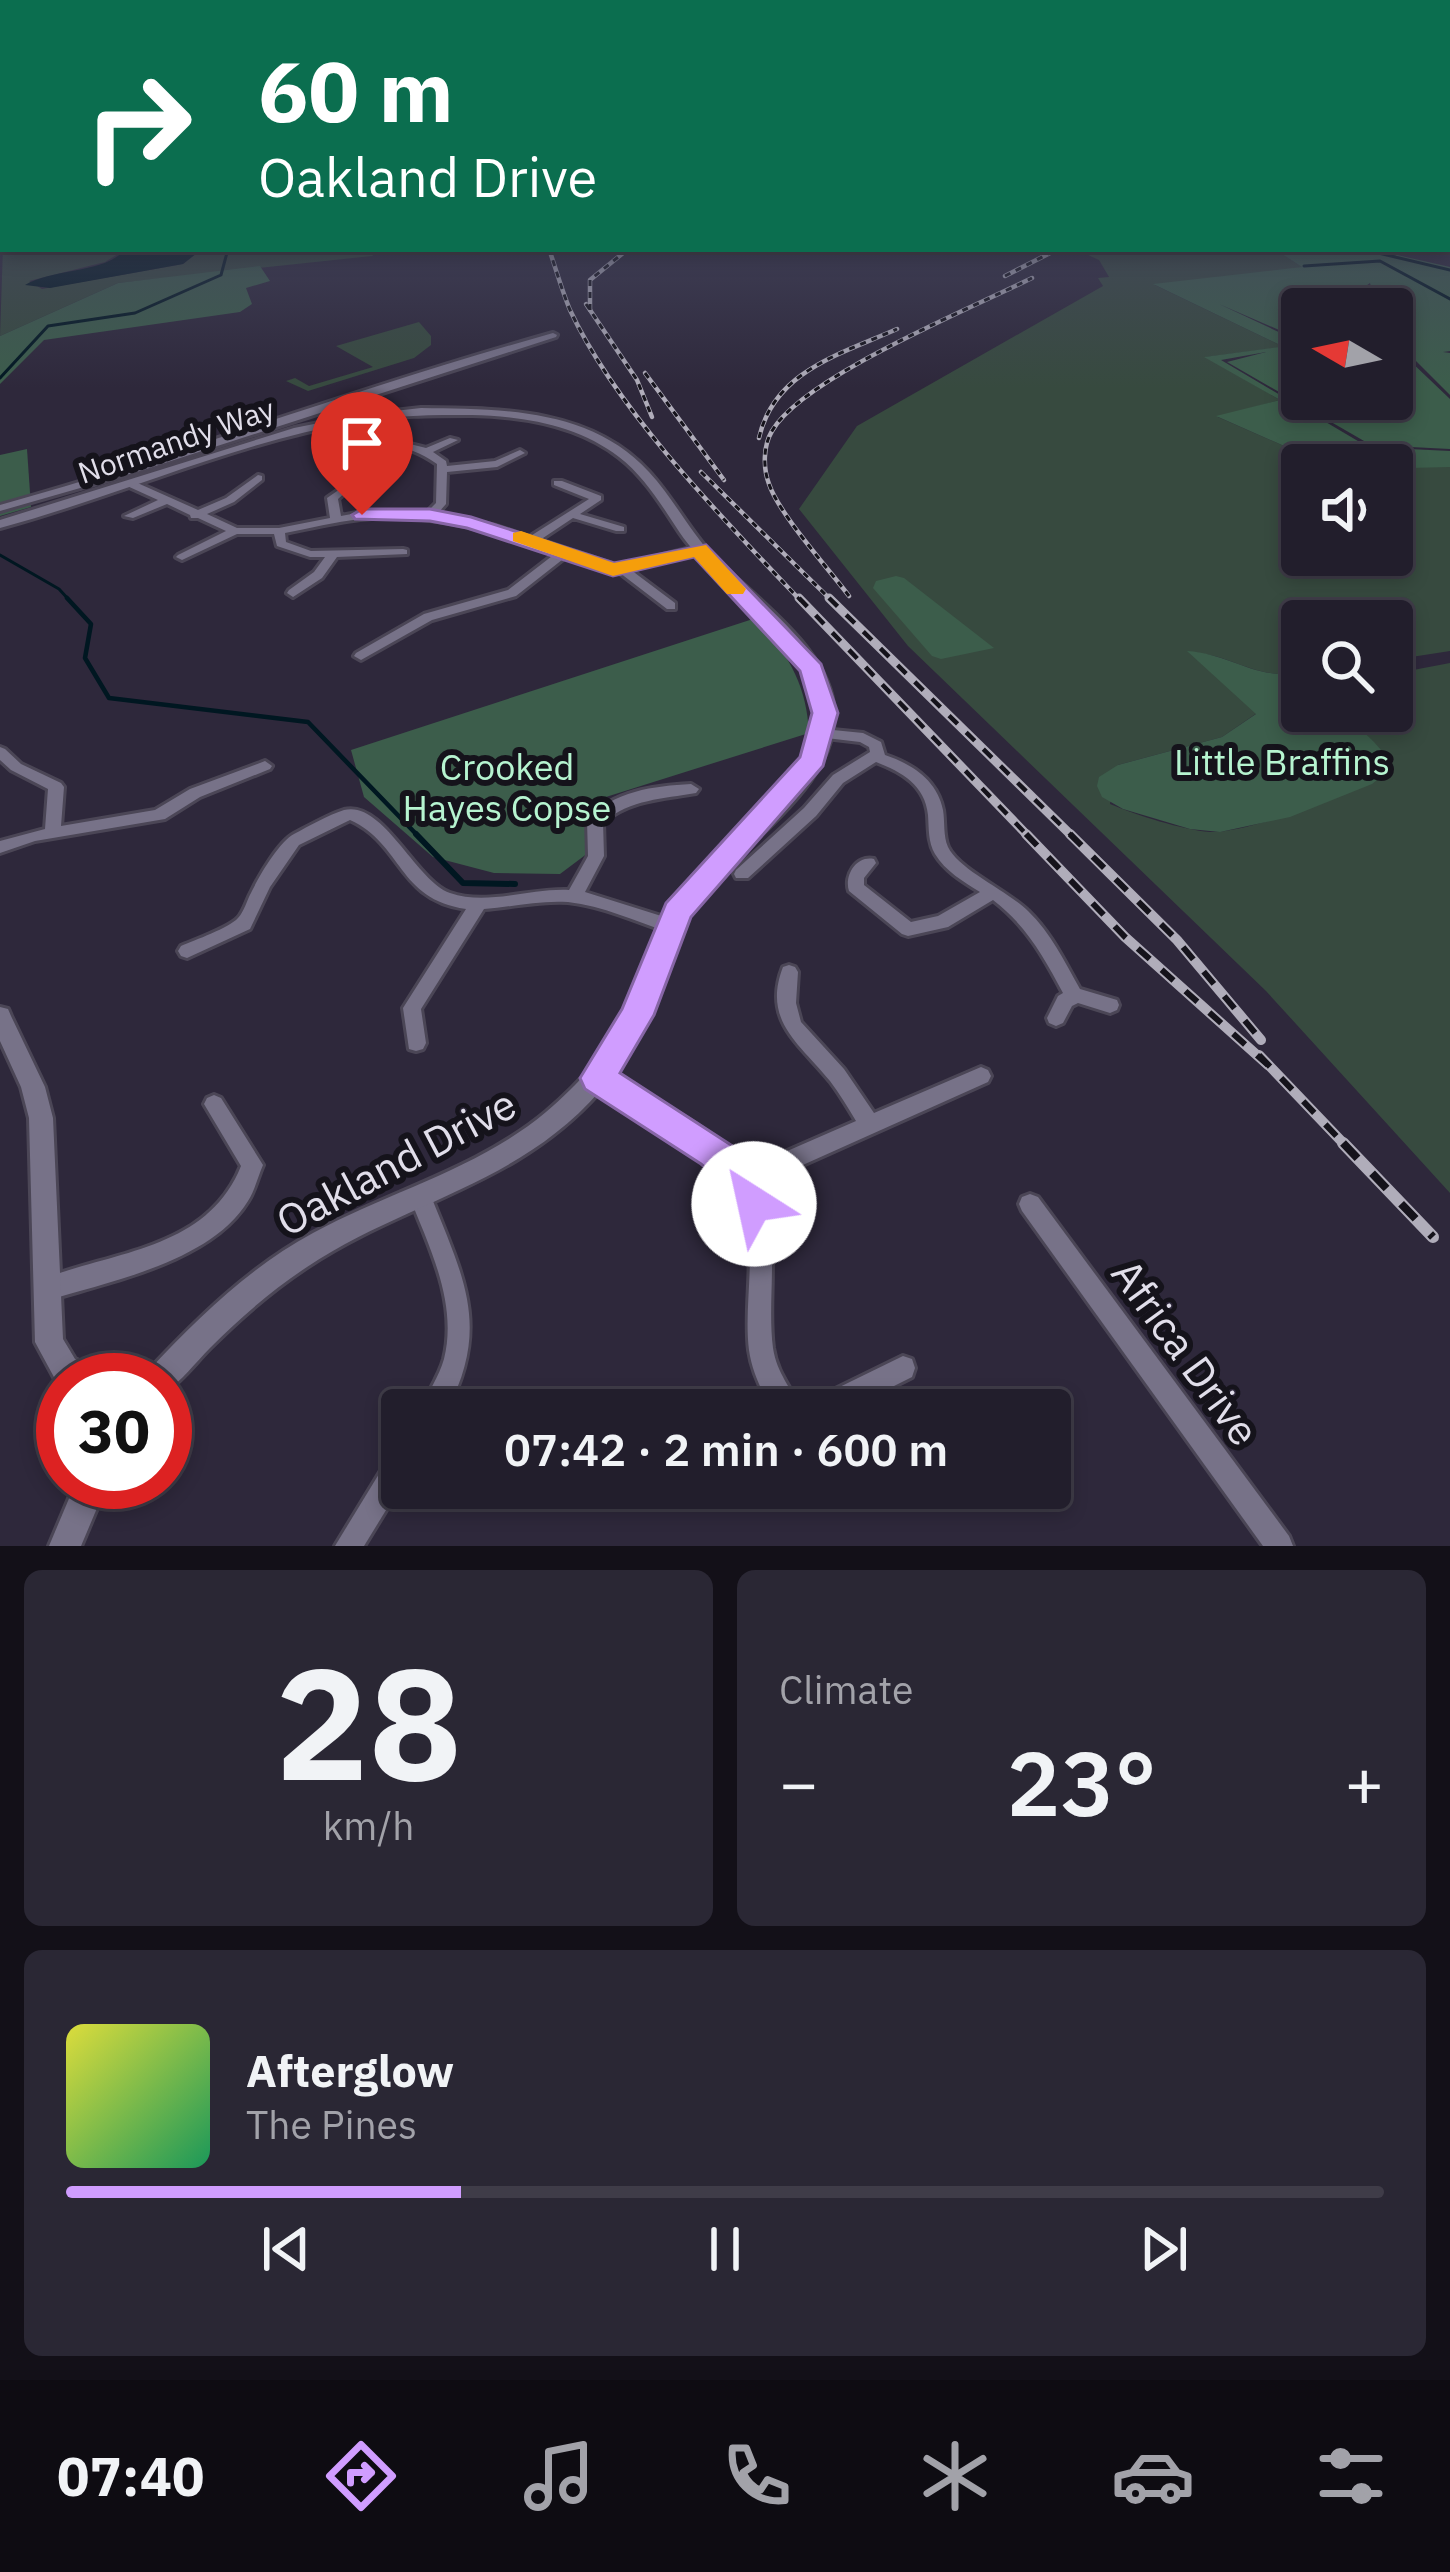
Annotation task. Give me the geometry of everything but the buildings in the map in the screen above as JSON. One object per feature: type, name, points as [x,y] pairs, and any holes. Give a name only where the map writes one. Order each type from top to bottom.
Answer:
[{"type":"street","points":[[0,508],[553,335]]},
{"type":"street","name":"Normandy Way","points":[[0,524],[326,421],[430,410],[509,414],[562,424],[619,451],[652,482],[699,549],[812,669],[825,704],[823,734]]},
{"type":"street","points":[[428,452],[452,440]]},
{"type":"street","points":[[362,445],[399,442],[428,452],[445,469],[442,504],[430,515]]},
{"type":"street","points":[[445,469],[497,464],[520,454]]},
{"type":"street","points":[[195,516],[230,500],[258,478]]},
{"type":"street","points":[[129,483],[235,531],[279,531],[336,519],[430,515],[532,540],[623,570],[671,606]]},
{"type":"street","points":[[532,540],[596,498],[558,483]]},
{"type":"street","points":[[336,519],[332,498],[344,490]]},
{"type":"street","points":[[129,516],[165,501]]},
{"type":"street","points":[[573,515],[620,529]]},
{"type":"street","points":[[182,557],[235,531]]},
{"type":"street","points":[[279,531],[281,544],[288,549],[333,554],[404,552]]},
{"type":"street","points":[[623,570],[699,549]]},
{"type":"street","points":[[361,656],[428,616],[512,593],[565,552]]},
{"type":"street","points":[[293,593],[318,575],[333,554]]},
{"type":"street","points":[[187,951],[244,924],[263,884],[293,842],[350,814],[392,845],[410,862],[421,884],[439,896],[479,903],[574,896],[668,926],[704,878],[808,768],[823,734],[870,740],[878,749],[877,757]]},
{"type":"street","points":[[0,752],[16,767],[56,787],[53,832]]},
{"type":"street","points":[[742,874],[810,812],[838,779],[877,757],[905,767],[926,787],[944,855],[994,892],[1048,943],[1075,995]]},
{"type":"street","points":[[0,848],[53,832],[159,815],[194,793],[265,766]]},
{"type":"street","points":[[574,896],[596,856],[595,820],[607,809],[642,795],[691,789]]},
{"type":"street","points":[[868,862],[854,881],[858,892],[914,930],[957,915],[994,892]]},
{"type":"street","points":[[416,1043],[410,1027],[412,1008],[479,903]]},
{"type":"street","name":"Oakland Drive","points":[[184,1353],[267,1277],[325,1241],[515,1149],[546,1127],[598,1078],[637,1015],[668,926]]},
{"type":"street","points":[[789,972],[784,1003],[791,1027],[835,1072],[870,1124]]},
{"type":"street","points":[[1056,1018],[1065,1000],[1075,995],[1110,1005]]},
{"type":"street","points":[[0,1016],[33,1087],[41,1118],[46,1318],[54,1353]]},
{"type":"street","points":[[742,1181],[981,1076]]},
{"type":"street","points":[[598,1078],[715,1152],[742,1181],[761,1229],[758,1345],[772,1389]]},
{"type":"street","points":[[46,1289],[175,1246],[215,1223],[231,1206],[252,1165],[214,1104]]},
{"type":"street","points":[[420,1196],[462,1322],[456,1363],[443,1389]]},
{"type":"street","name":"Africa Drive","points":[[1030,1204],[1276,1545]]},
{"type":"street","points":[[862,1389],[903,1368]]},
{"type":"street","points":[[349,1546],[381,1494]]},
{"type":"street","points":[[65,1546],[81,1509]]},
{"type":"green space","points":[[3,252],[121,252],[105,262],[29,281],[42,289],[183,264],[196,252],[377,252],[118,283],[0,336]]},
{"type":"green space","points":[[1082,252],[1279,252],[1304,268],[1155,285],[1281,346],[1206,357],[1280,400],[1218,417],[1281,445],[1281,576],[1413,576],[1413,466],[1450,467],[1450,651],[1413,657],[1413,600],[1281,600],[1281,674],[1189,652],[1257,713],[1222,737],[1118,765],[1110,804],[1210,832],[1250,826],[1334,798],[1394,766],[1356,732],[1413,732],[1413,670],[1450,663],[1450,1193],[1266,991],[908,646],[799,509],[857,426],[1103,286],[1098,278],[1109,277],[1099,260]]},
{"type":"green space","points":[[1279,252],[1384,252],[1450,267],[1450,351],[1443,352],[1450,353],[1450,395],[1413,358],[1413,288],[1371,288],[1370,283],[1363,288],[1281,288],[1281,331],[1219,304],[1281,333],[1280,345],[1153,284],[1302,267]]},
{"type":"green space","points":[[260,266],[270,281],[246,288],[252,304],[240,312],[44,340],[0,384],[0,336],[118,283]]},
{"type":"green space","points":[[419,322],[431,336],[431,345],[414,358],[308,391],[286,381],[295,378],[309,386],[373,367],[336,346]]},
{"type":"green space","points":[[1281,347],[1281,393],[1227,362],[1266,352],[1221,360],[1281,396],[1281,420],[1322,420],[1363,444],[1281,445],[1216,416],[1280,400],[1204,357]]},
{"type":"green space","points":[[1413,364],[1450,399],[1450,449],[1369,444],[1328,420],[1413,420]]},
{"type":"green space","points":[[27,449],[31,507],[0,516],[0,455]]},
{"type":"green space","points":[[1413,449],[1450,451],[1450,467],[1413,468]]},
{"type":"green space","points":[[896,576],[994,648],[941,659],[932,656],[873,588],[876,581]]},
{"type":"green space","name":"Crooked Hayes Copse","points":[[756,618],[793,670],[809,733],[590,802],[588,853],[560,874],[494,873],[433,857],[364,797],[351,750]]},
{"type":"green space","name":"Little Braffins","points":[[1187,651],[1281,674],[1281,732],[1362,732],[1394,766],[1372,784],[1290,817],[1220,832],[1190,829],[1123,809],[1102,797],[1099,777],[1118,765],[1222,737],[1256,714]]},
{"type":"water","points":[[122,252],[197,253],[183,264],[50,288],[25,285],[105,263]]},
{"type":"waterway","points":[[0,378],[48,326],[135,313],[221,275],[227,252]]},
{"type":"waterway","points":[[1374,252],[1450,270]]},
{"type":"waterway","points":[[1394,254],[1402,252]]},
{"type":"waterway","points":[[1304,266],[1380,261],[1450,299]]},
{"type":"waterway","points":[[0,555],[59,589],[70,601]]},
{"type":"waterway","points":[[67,598],[91,624],[85,658],[109,698],[308,722],[419,837]]},
{"type":"waterway","points":[[416,834],[463,883],[515,884]]},
{"type":"railway","points":[[550,252],[570,310],[615,387],[675,463],[801,601]]},
{"type":"railway","points":[[590,310],[590,280],[624,252]]},
{"type":"railway","points":[[1005,276],[1052,252]]},
{"type":"railway","points":[[849,596],[774,496],[765,464],[772,431],[790,410],[852,367],[1032,278]]},
{"type":"railway","points":[[586,304],[590,310]]},
{"type":"railway","points":[[590,310],[637,380],[652,417]]},
{"type":"railway","points":[[759,438],[767,415],[794,381],[833,357],[897,329]]},
{"type":"railway","points":[[645,373],[724,480]]},
{"type":"railway","points":[[701,472],[832,601]]},
{"type":"railway","points":[[799,598],[1029,837]]},
{"type":"railway","points":[[829,598],[1073,837]]},
{"type":"railway","points":[[1026,834],[1125,937],[1268,1065]]},
{"type":"railway","points":[[1070,834],[1177,940],[1261,1040]]},
{"type":"railway","points":[[1259,1055],[1346,1146]]},
{"type":"railway","points":[[1343,1143],[1433,1237]]},
{"type":"slow traffic","points":[[521,537],[613,570],[699,549],[735,589]]},
{"type":"route","points":[[362,515],[430,515],[471,523],[613,570],[699,549],[812,669],[825,704],[823,734],[813,760],[677,911],[637,1015],[598,1078],[715,1152],[734,1168],[754,1204]]}]
